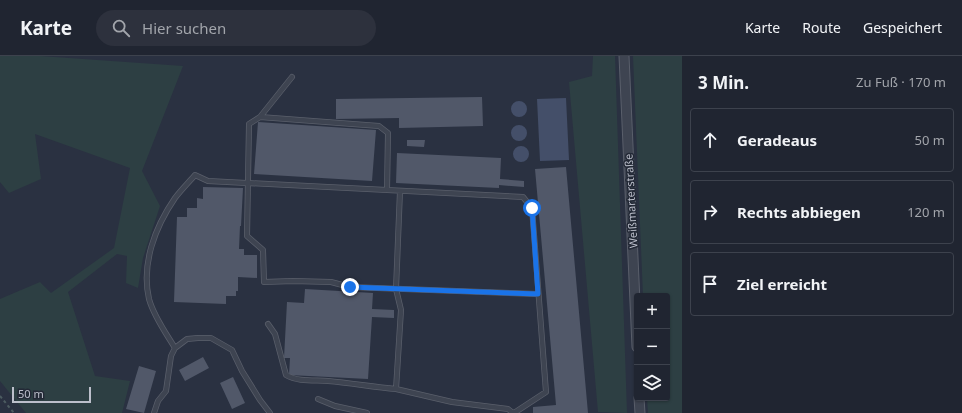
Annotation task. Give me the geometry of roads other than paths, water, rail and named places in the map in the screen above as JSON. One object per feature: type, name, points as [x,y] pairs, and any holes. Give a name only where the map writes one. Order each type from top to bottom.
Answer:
[{"type":"street","name":"Weißmarterstraße","points":[[624,56],[636,329]]},
{"type":"street","points":[[639,401],[640,413]]},
{"type":"lane","points":[[292,77],[260,117],[249,124],[247,236],[262,250],[264,282],[331,282],[350,287],[538,294]]},
{"type":"lane","points":[[260,117],[379,126],[388,133],[387,190]]},
{"type":"lane","points":[[175,348],[159,321],[150,300],[146,268],[156,232],[175,198],[196,175],[208,181],[523,197],[532,208],[546,392],[514,413],[508,409],[452,402],[396,389],[291,378],[286,374],[274,334],[268,324]]},
{"type":"lane","points":[[396,389],[401,310],[396,289],[400,191]]},
{"type":"lane","points":[[154,413],[158,401],[166,391],[171,356],[175,348],[187,339],[198,338],[211,338],[232,350],[242,371],[270,413]]},
{"type":"lane","points":[[318,399],[335,406],[367,413]]},
{"type":"water","points":[[566,98],[569,160],[540,161],[537,99]]},
{"type":"water","points":[[516,101],[522,101],[527,106],[525,115],[522,117],[516,117],[511,112],[511,106]]},
{"type":"water","points":[[516,125],[522,125],[527,130],[525,139],[522,141],[516,141],[511,136],[511,130]]},
{"type":"water","points":[[521,146],[528,151],[529,154],[524,161],[521,162],[514,157],[513,154],[518,147]]}]
